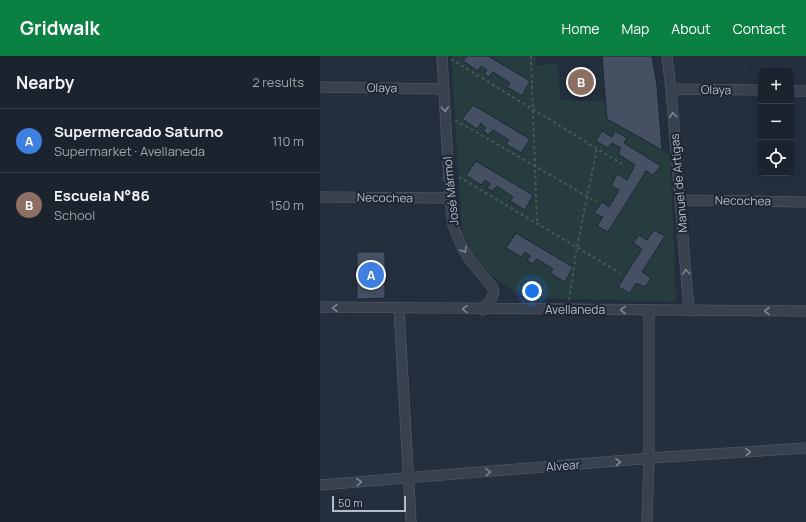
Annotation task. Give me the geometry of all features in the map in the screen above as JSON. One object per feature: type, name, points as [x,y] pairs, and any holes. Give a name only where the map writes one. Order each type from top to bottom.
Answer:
[{"type":"street","name":"Manuel de Artigas","points":[[667,56],[689,311]]},
{"type":"street","name":"José Mármol","points":[[446,57],[444,89],[450,198],[453,225],[462,248],[479,272],[493,288],[494,291],[492,298],[483,310]]},
{"type":"street","name":"Olaya","points":[[320,87],[444,89]]},
{"type":"street","name":"Olaya","points":[[671,89],[758,90]]},
{"type":"street","points":[[794,91],[806,91]]},
{"type":"street","name":"Necochea","points":[[320,197],[450,198]]},
{"type":"street","name":"Necochea","points":[[680,200],[806,202]]},
{"type":"street","name":"Avellaneda","points":[[320,308],[806,311]]},
{"type":"street","points":[[399,309],[411,522]]},
{"type":"street","points":[[647,522],[649,459],[649,311]]},
{"type":"street","name":"Alvear","points":[[320,485],[806,448]]},
{"type":"path","points":[[531,56],[537,223]]},
{"type":"path","points":[[446,57],[622,164]]},
{"type":"path","points":[[454,120],[597,202]]},
{"type":"path","points":[[569,300],[577,247],[597,148]]},
{"type":"path","points":[[458,176],[620,273]]},
{"type":"green space","points":[[451,56],[467,56],[463,62],[478,71],[481,66],[487,70],[484,74],[489,77],[493,72],[510,83],[507,87],[522,95],[530,81],[488,56],[535,56],[536,65],[558,64],[560,100],[605,101],[607,119],[670,154],[676,298],[673,302],[534,298],[521,294],[498,281],[488,272],[472,252],[466,241],[462,228]],"holes":[[[473,105],[529,139],[522,153],[506,144],[509,140],[493,130],[488,135],[483,132],[486,128],[481,123],[477,128],[463,119]],[[602,131],[612,137],[615,131],[627,138],[624,143],[660,166],[653,175],[646,171],[608,232],[597,226],[603,217],[594,213],[602,202],[609,207],[619,190],[618,174],[627,180],[635,165],[621,148],[612,143],[608,148],[596,141]],[[476,161],[533,195],[525,209],[513,197],[497,186],[492,191],[487,188],[490,184],[485,180],[481,185],[466,175]],[[654,230],[665,237],[642,272],[651,278],[645,287],[636,283],[630,293],[619,287],[642,249],[633,243],[639,235],[647,240]],[[516,233],[573,267],[565,282],[550,273],[553,269],[537,259],[532,264],[527,260],[530,256],[525,252],[521,257],[506,248]]]},
{"type":"building","points":[[467,56],[488,56],[530,81],[522,96],[507,87],[510,83],[493,72],[489,77],[484,74],[487,70],[481,66],[478,71],[463,61]]},
{"type":"building","points":[[602,56],[652,56],[657,86],[662,150],[607,119]]},
{"type":"building","points":[[473,105],[530,139],[521,153],[506,144],[509,140],[493,130],[488,135],[483,131],[486,128],[481,123],[477,129],[462,119]]},
{"type":"building","points":[[602,131],[612,137],[615,131],[627,138],[624,143],[661,166],[653,175],[646,171],[608,232],[597,226],[603,217],[594,213],[602,202],[609,207],[619,190],[611,186],[617,174],[627,180],[635,165],[618,154],[621,148],[612,143],[608,148],[596,141]]},
{"type":"building","points":[[476,161],[533,195],[525,210],[510,201],[513,197],[497,186],[492,191],[487,188],[490,184],[485,180],[481,185],[466,175]]},
{"type":"building","points":[[654,230],[665,236],[642,272],[651,278],[645,287],[636,283],[630,293],[618,287],[642,249],[633,243],[639,235],[647,240]]},
{"type":"building","points":[[516,233],[573,267],[565,282],[550,273],[553,269],[537,259],[532,264],[527,260],[530,256],[525,252],[521,257],[506,248]]},
{"type":"building","points":[[357,252],[385,252],[385,298],[357,299]]},
{"type":"place","name":"Escuela N°86","points":[[581,82]]},
{"type":"place","name":"Supermercado Saturno","points":[[371,275]]}]
